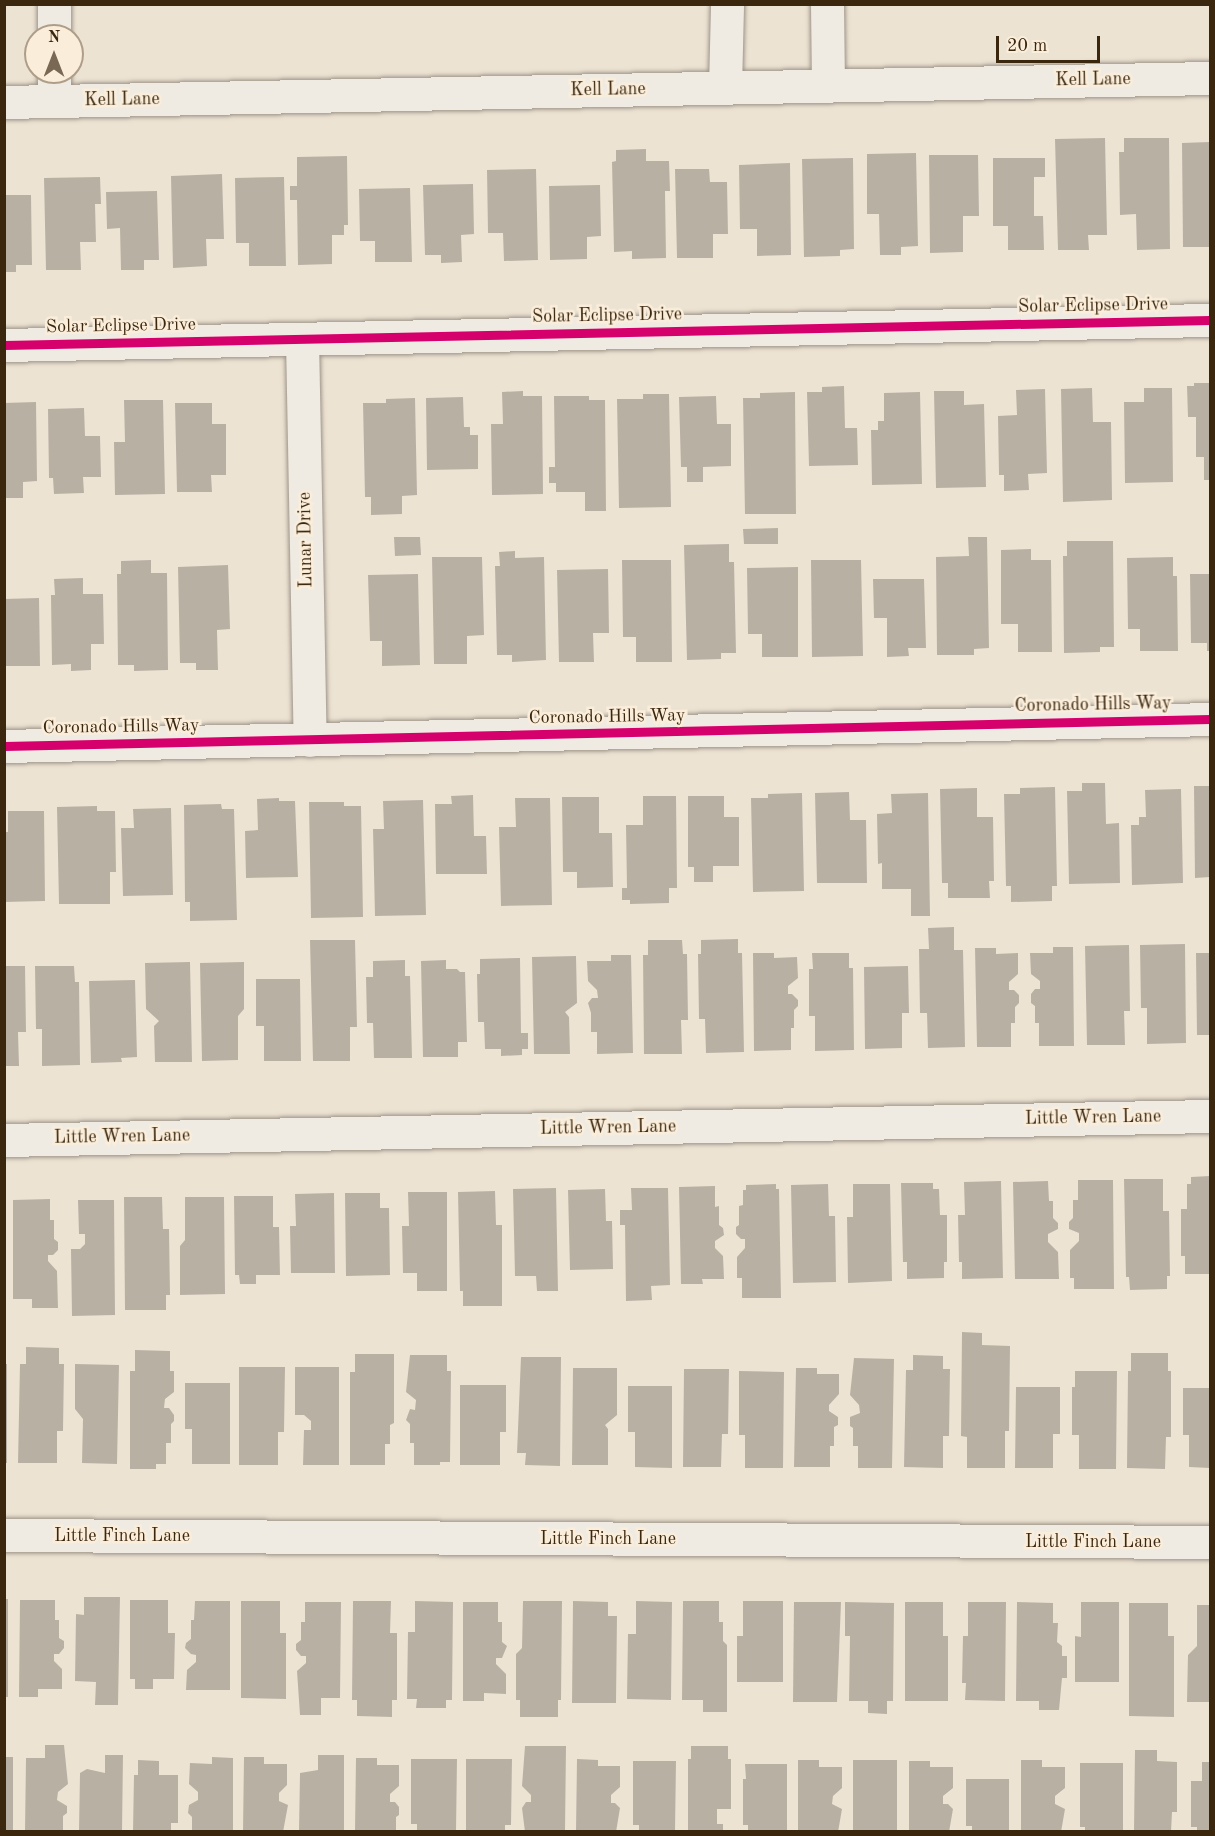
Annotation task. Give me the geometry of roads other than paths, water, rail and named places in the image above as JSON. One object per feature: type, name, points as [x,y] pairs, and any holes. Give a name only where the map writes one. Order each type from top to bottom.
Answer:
[{"type":"street","points":[[54,4],[54,24]]},
{"type":"street","points":[[725,88],[727,4]]},
{"type":"street","points":[[827,4],[828,86]]},
{"type":"street","name":"Kell Lane","points":[[4,102],[54,86],[725,88],[1210,78]]},
{"type":"street","name":"Solar Eclipse Drive","points":[[4,345],[1210,320]]},
{"type":"street","name":"Lunar Drive","points":[[302,339],[310,740]]},
{"type":"street","name":"Coronado Hills Way","points":[[4,746],[1210,719]]},
{"type":"street","name":"Little Wren Lane","points":[[4,1140],[1210,1116]]},
{"type":"street","name":"Little Finch Lane","points":[[4,1535],[1210,1542]]}]
